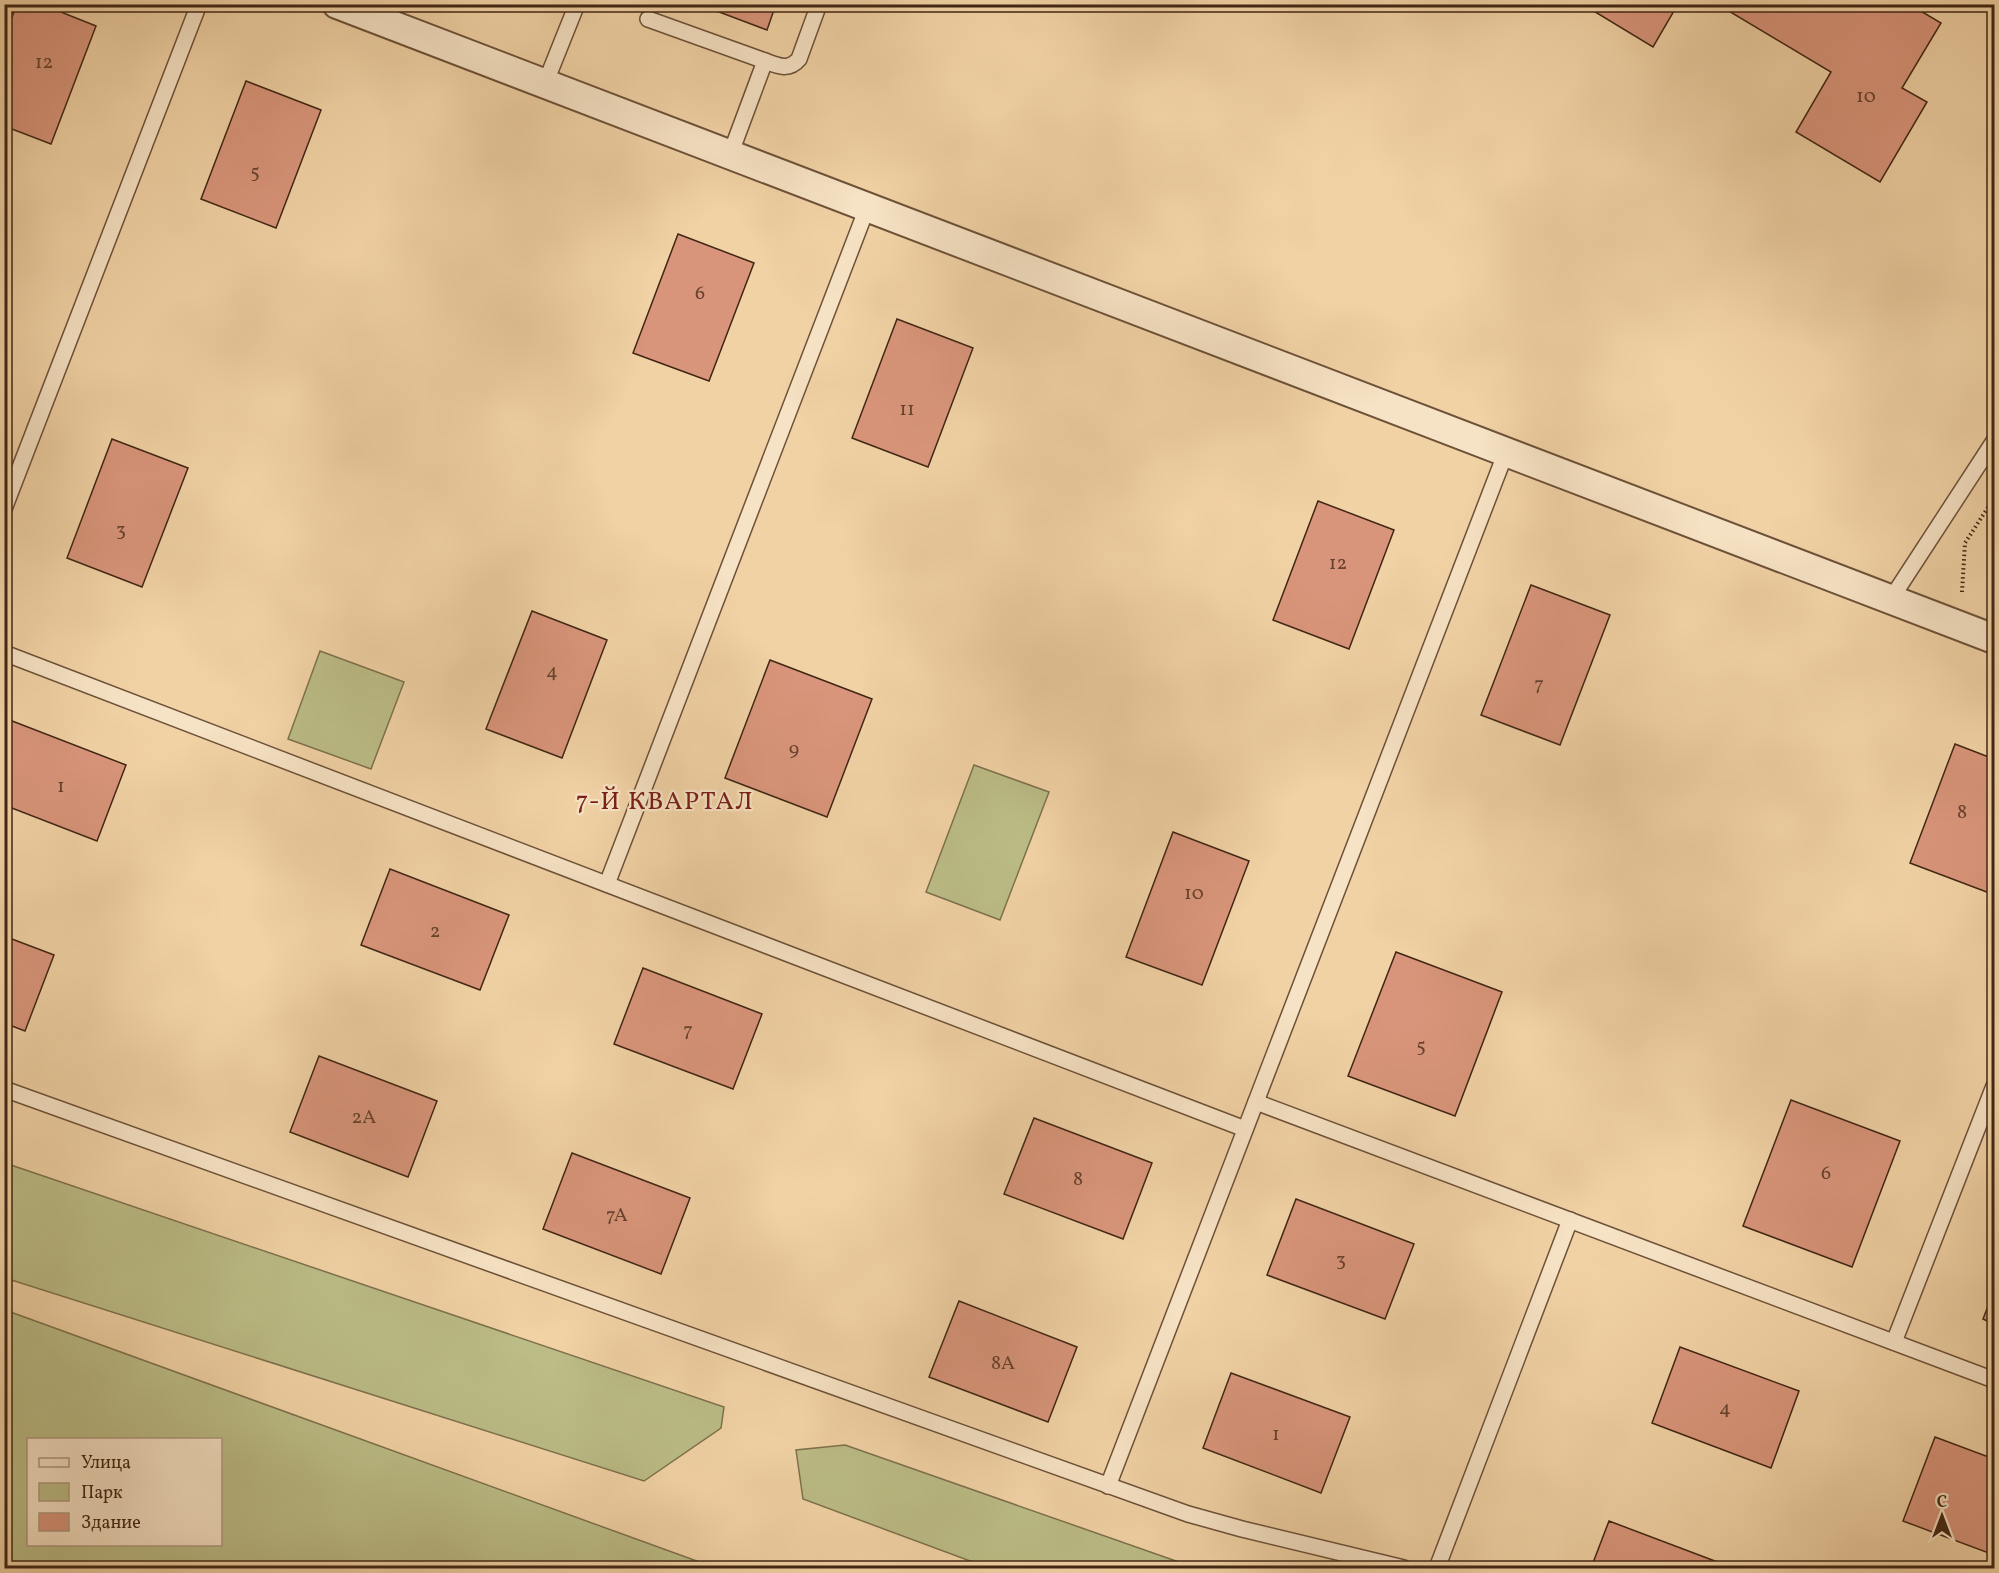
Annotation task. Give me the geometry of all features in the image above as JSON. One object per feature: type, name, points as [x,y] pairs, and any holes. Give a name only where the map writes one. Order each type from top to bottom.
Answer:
[{"type":"street","points":[[337,4],[1995,639]]},
{"type":"lane","points":[[4,509],[199,4]]},
{"type":"lane","points":[[545,84],[577,4]]},
{"type":"lane","points":[[648,19],[786,67],[800,59],[819,4]]},
{"type":"lane","points":[[730,155],[765,61]]},
{"type":"lane","points":[[607,884],[867,208]]},
{"type":"lane","points":[[1890,599],[1995,441]]},
{"type":"lane","points":[[1108,1486],[1506,452]]},
{"type":"lane","points":[[4,653],[1245,1129]]},
{"type":"lane","points":[[1894,1342],[1995,1086]]},
{"type":"lane","points":[[4,1089],[1202,1519],[1404,1569]]},
{"type":"lane","points":[[1256,1102],[1995,1380]]},
{"type":"lane","points":[[1437,1569],[1570,1220]]},
{"type":"path","points":[[1962,597],[1965,543],[1995,498]]},
{"type":"green space","points":[[320,651],[404,682],[371,769],[288,739]]},
{"type":"green space","points":[[974,765],[1049,792],[1000,920],[926,892]]},
{"type":"green space","points":[[5,1163],[724,1407],[721,1428],[644,1481],[5,1278]]},
{"type":"green space","points":[[5,1310],[716,1568],[5,1568]]},
{"type":"green space","points":[[845,1445],[1196,1568],[989,1568],[803,1499],[796,1450]]},
{"type":"building","points":[[17,4],[41,4],[96,26],[51,144],[4,126],[4,38]]},
{"type":"building","points":[[698,4],[776,4],[767,30]]},
{"type":"building","points":[[1582,4],[1678,4],[1653,47]]},
{"type":"building","points":[[1717,4],[1909,4],[1941,23],[1902,88],[1927,102],[1880,182],[1796,132],[1831,72]]},
{"type":"building","points":[[246,81],[321,110],[276,228],[201,199]]},
{"type":"building","points":[[678,234],[754,263],[709,381],[633,353]]},
{"type":"building","points":[[897,319],[973,348],[928,467],[852,438]]},
{"type":"building","points":[[112,439],[188,468],[142,587],[67,558]]},
{"type":"building","points":[[1318,501],[1394,530],[1349,649],[1273,620]]},
{"type":"building","points":[[1531,585],[1610,615],[1560,745],[1481,715]]},
{"type":"building","points":[[532,611],[607,640],[562,758],[486,729]]},
{"type":"building","points":[[770,660],[872,699],[827,817],[725,778]]},
{"type":"building","points":[[7,719],[126,765],[97,841],[4,805],[4,726]]},
{"type":"building","points":[[1955,744],[1994,759],[1994,887],[1992,894],[1910,863]]},
{"type":"building","points":[[1173,832],[1249,861],[1202,985],[1126,957]]},
{"type":"building","points":[[390,869],[509,915],[480,990],[361,945]]},
{"type":"building","points":[[4,936],[54,955],[25,1031],[4,1023]]},
{"type":"building","points":[[1396,952],[1502,992],[1455,1116],[1348,1076]]},
{"type":"building","points":[[643,968],[762,1014],[733,1089],[614,1044]]},
{"type":"building","points":[[319,1056],[437,1101],[408,1177],[290,1132]]},
{"type":"building","points":[[1791,1100],[1900,1141],[1852,1267],[1743,1226]]},
{"type":"building","points":[[1034,1118],[1152,1163],[1123,1239],[1004,1194]]},
{"type":"building","points":[[572,1153],[690,1198],[661,1274],[543,1229]]},
{"type":"building","points":[[1296,1199],[1414,1244],[1385,1319],[1267,1275]]},
{"type":"building","points":[[1994,1290],[1994,1324],[1983,1319]]},
{"type":"building","points":[[959,1301],[1077,1347],[1048,1422],[929,1377]]},
{"type":"building","points":[[1680,1347],[1799,1391],[1771,1468],[1652,1423]]},
{"type":"building","points":[[1231,1373],[1350,1417],[1321,1493],[1203,1448]]},
{"type":"building","points":[[1935,1437],[1994,1459],[1994,1555],[1903,1521]]},
{"type":"building","points":[[1609,1521],[1728,1566],[1727,1568],[1591,1568]]},
{"type":"district","name":"7-Й КВАРТАЛ","points":[[665,800]]}]
